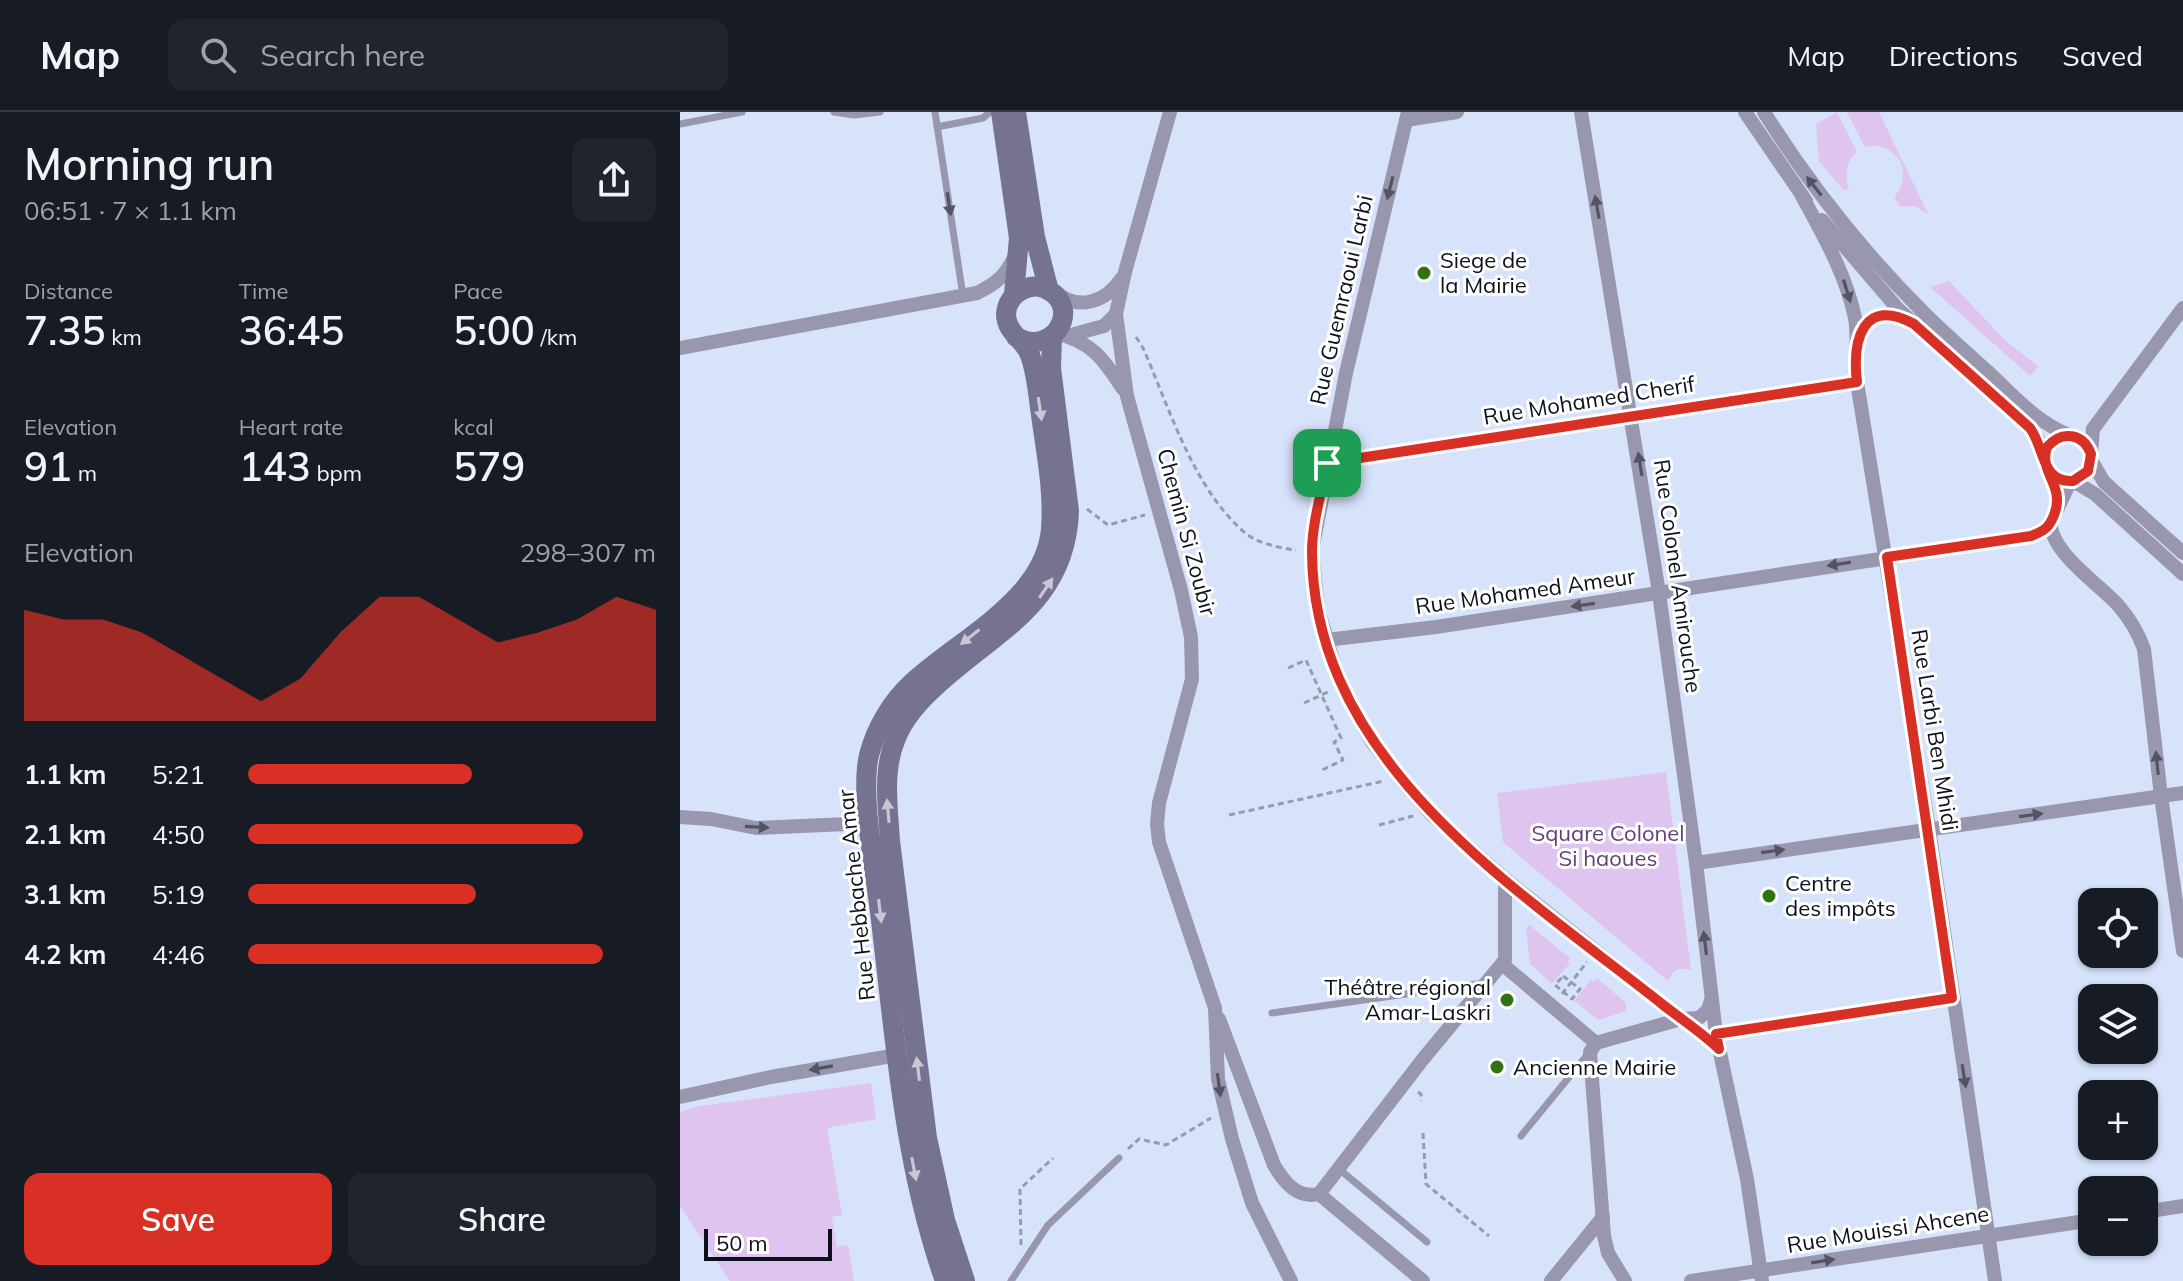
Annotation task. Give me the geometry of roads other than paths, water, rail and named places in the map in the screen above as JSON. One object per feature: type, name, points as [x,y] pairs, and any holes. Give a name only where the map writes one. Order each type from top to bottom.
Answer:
[{"type":"main road","points":[[1001,112],[1019,238],[1014,295],[1009,303],[1012,329],[1034,343],[1058,335],[1061,293],[1035,237],[1016,112]]},
{"type":"main road","points":[[1014,295],[1031,287],[1061,293]]},
{"type":"main road","name":"Rue Hebbache Amar","points":[[945,1281],[916,1180],[897,1055],[870,823],[867,787],[869,757],[878,729],[892,705],[911,683],[990,621],[1029,583],[1051,533],[1050,489],[1036,383],[1029,351],[1012,329]]},
{"type":"main road","name":"Rue Hebbache Amar","points":[[965,1281],[945,1220],[927,1138],[890,841],[886,792],[888,765],[895,739],[905,719],[921,700],[1039,599],[1062,556],[1069,511],[1051,368],[1058,335]]},
{"type":"street","points":[[1112,318],[1170,112]]},
{"type":"street","points":[[1407,116],[1457,112]]},
{"type":"street","name":"Rue Colonel Amirouche","points":[[1581,112],[1659,593],[1717,1041],[1747,1179],[1761,1276]]},
{"type":"street","points":[[1745,112],[1802,196],[1867,275],[1914,324],[2030,428],[2039,441],[2059,505]]},
{"type":"street","points":[[1764,112],[1821,195],[1914,302],[2028,409],[2086,444],[2104,482],[2183,553]]},
{"type":"street","name":"Rue Guemraoui Larbi","points":[[1407,116],[1363,295],[1327,463],[1312,551],[1318,609],[1336,671],[1372,742],[1432,815],[1596,952],[1681,1019],[1717,1041]]},
{"type":"street","name":"Rue Larbi Ben Mhidi","points":[[1802,196],[1833,253],[1855,319],[1857,382],[1929,829],[1995,1281]]},
{"type":"street","points":[[970,295],[996,283],[1005,274],[1013,262],[1019,238]]},
{"type":"street","points":[[1061,293],[1096,301],[1112,293],[1125,272]]},
{"type":"street","points":[[1061,293],[1112,318]]},
{"type":"street","points":[[680,348],[985,294],[1001,305],[1012,329]]},
{"type":"street","points":[[2060,548],[2052,534],[2051,523],[2071,482],[2084,476],[2091,457],[2093,429],[2183,308]]},
{"type":"street","points":[[1855,347],[1862,330],[1876,316],[1893,314],[1914,324]]},
{"type":"street","points":[[1058,335],[1112,318]]},
{"type":"street","name":"Chemin Si Zoubir","points":[[1112,318],[1127,396],[1191,637],[1192,679],[1159,803],[1159,842],[1215,1008],[1218,1079],[1232,1139],[1252,1203],[1291,1281]]},
{"type":"street","points":[[1058,335],[1092,348],[1127,396]]},
{"type":"street","name":"Rue Mohamed Cherif","points":[[1327,463],[1857,382]]},
{"type":"street","points":[[2093,429],[2051,442],[2047,466],[2056,479],[2071,482],[2100,498],[2183,574]]},
{"type":"street","points":[[2059,505],[2071,495],[2100,498]]},
{"type":"street","name":"Rue Mohamed Ameur","points":[[1326,640],[1436,627],[2031,536],[2045,530],[2051,523]]},
{"type":"street","points":[[2031,536],[2047,538],[2060,548],[2140,626],[2183,951]]},
{"type":"street","points":[[1696,863],[2183,793]]},
{"type":"street","points":[[680,817],[711,819],[756,828],[870,823]]},
{"type":"street","points":[[1215,1008],[1274,1165],[1283,1181],[1300,1194],[1321,1192],[1423,1059],[1502,964],[1507,951],[1505,879]]},
{"type":"street","points":[[1502,964],[1593,1048],[1604,1236],[1608,1253],[1625,1281]]},
{"type":"street","points":[[1593,1048],[1681,1019],[1691,1020],[1704,1015],[1711,996]]},
{"type":"street","points":[[1717,1041],[1952,998]]},
{"type":"street","points":[[680,1097],[897,1055]]},
{"type":"street","points":[[1321,1192],[1423,1281]]},
{"type":"street","points":[[2158,1210],[2183,1206]]},
{"type":"street","points":[[1551,1281],[1603,1217]]},
{"type":"street","name":"Rue Mouissi Ahcene","points":[[1691,1281],[1761,1276],[2078,1222]]},
{"type":"lane","points":[[680,124],[742,112]]},
{"type":"lane","points":[[834,112],[854,115],[880,112]]},
{"type":"lane","points":[[935,112],[970,295]]},
{"type":"lane","points":[[937,127],[983,118],[990,112]]},
{"type":"lane","points":[[1272,1013],[1486,983]]},
{"type":"lane","points":[[1521,1136],[1593,1048]]},
{"type":"lane","points":[[1011,1281],[1048,1225],[1119,1158]]},
{"type":"lane","points":[[1339,1169],[1427,1242]]},
{"type":"place","name":"Siege de la Mairie","points":[[1424,273]]},
{"type":"place","name":"Centre des impôts","points":[[1769,896]]},
{"type":"place","name":"Théâtre régional Amar-Laskri","points":[[1507,1000]]},
{"type":"place","name":"Ancienne Mairie","points":[[1497,1067]]},
{"type":"park label","name":"Square Colonel Si haoues","points":[[1608,846]]}]
